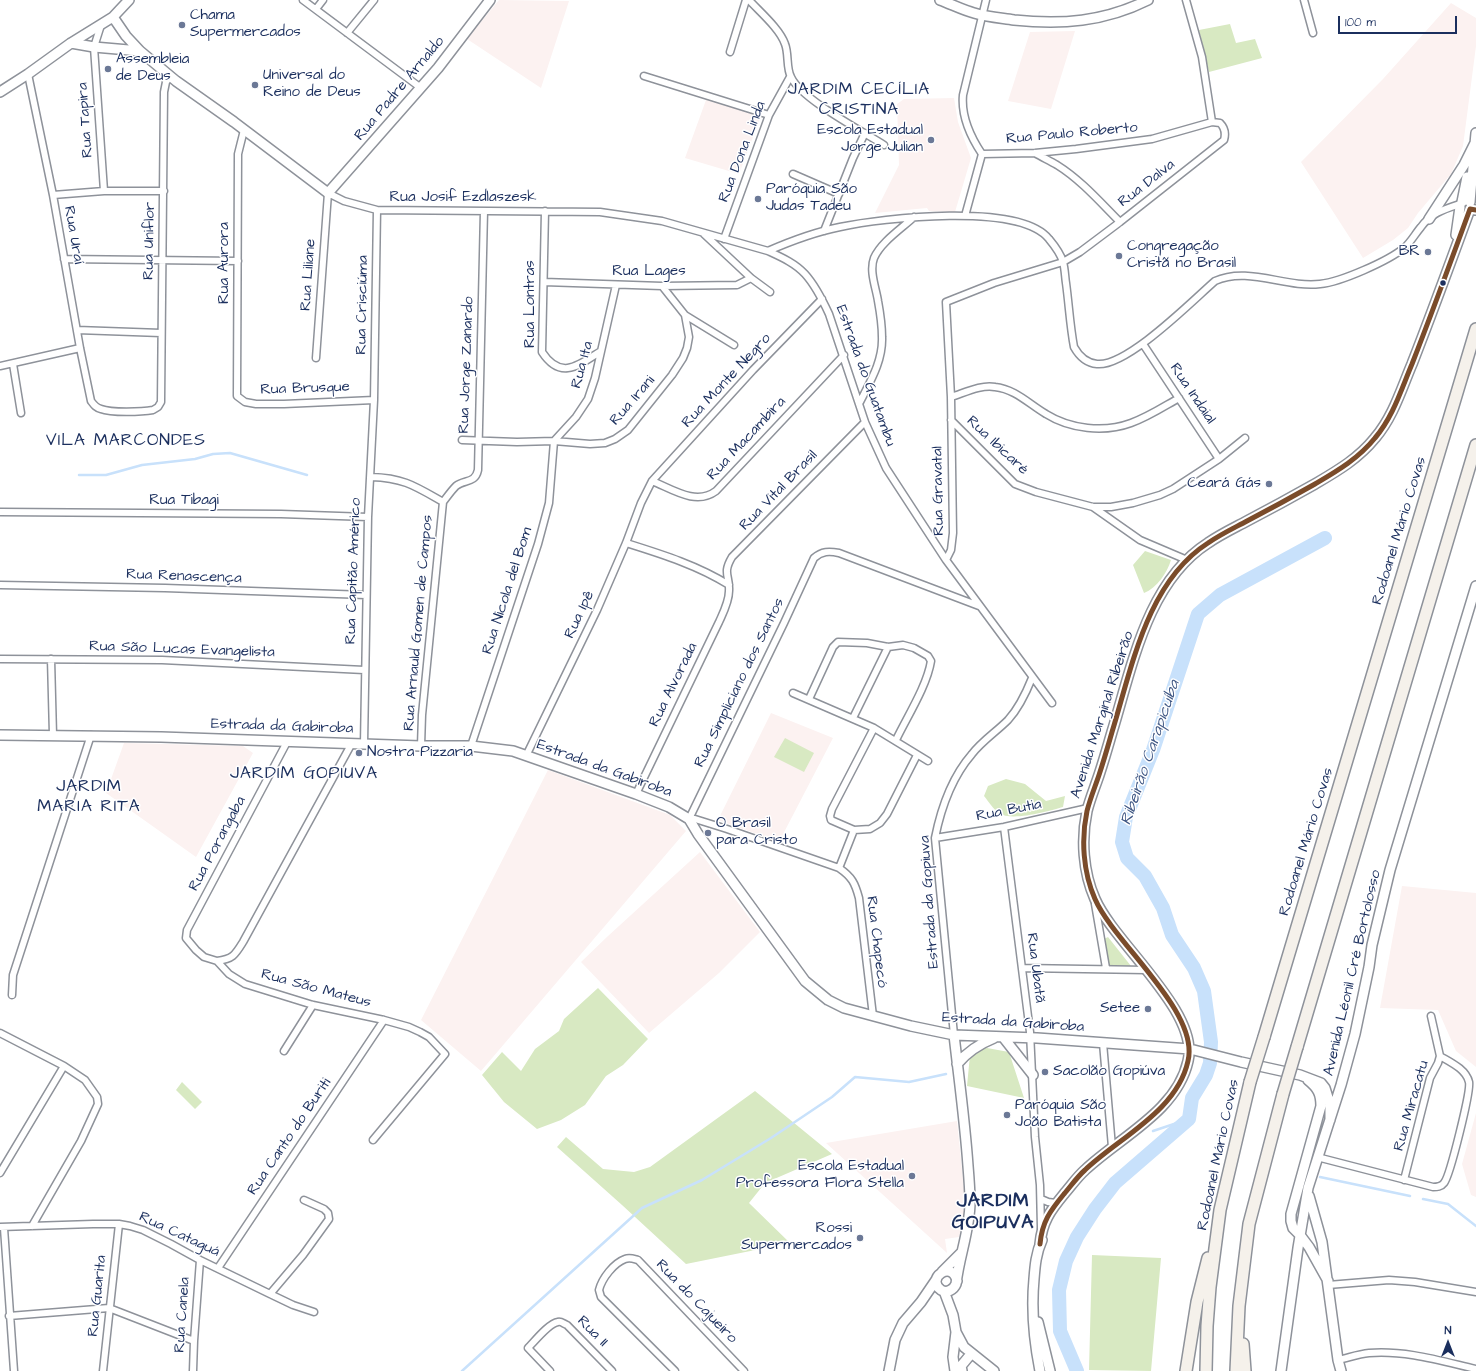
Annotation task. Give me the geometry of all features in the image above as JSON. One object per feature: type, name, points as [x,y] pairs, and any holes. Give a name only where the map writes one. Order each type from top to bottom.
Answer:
[{"type":"highway","name":"Rodoanel Mário Covas","points":[[1206,1371],[1210,1295],[1220,1210],[1250,1082],[1476,329]]},
{"type":"highway","points":[[1236,1371],[1239,1306],[1249,1224],[1283,1094],[1476,445]]},
{"type":"highway","points":[[1186,1371],[1197,1302],[1220,1210]]},
{"type":"highway","points":[[1239,1306],[1245,1371]]},
{"type":"main road","name":"Rua Padre Arnaldo","points":[[328,193],[421,88],[490,0]]},
{"type":"main road","points":[[940,0],[992,17],[1049,23],[1077,22],[1107,16],[1148,0]]},
{"type":"main road","points":[[0,92],[71,43],[113,17],[125,1]]},
{"type":"main road","points":[[113,17],[126,36],[140,51],[170,76],[328,193]]},
{"type":"main road","points":[[71,43],[94,47],[140,51]]},
{"type":"main road","points":[[1468,205],[1475,138]]},
{"type":"main road","points":[[1429,219],[1464,165],[1475,138]]},
{"type":"main road","name":"Avenida Marginal Ribeirão","points":[[1056,1204],[1083,1171],[1155,1113],[1171,1097],[1183,1078],[1189,1060],[1190,1049],[1183,1025],[1171,1002],[1120,937],[1094,898],[1086,871],[1084,856],[1083,838],[1088,808],[1140,640],[1153,607],[1172,576],[1195,552],[1210,542],[1332,474],[1357,457],[1378,435],[1393,412],[1453,256],[1468,205]]},
{"type":"main road","name":"Avenida Léonil Cré Bortolosso","points":[[1281,1371],[1308,1188],[1316,1157],[1341,1085],[1355,1034],[1372,945],[1390,870],[1475,591]]},
{"type":"main road","name":"Estrada da Gabiroba","points":[[0,735],[91,735],[421,746],[471,746],[512,751],[636,794],[669,807],[689,819],[698,834],[805,981],[828,1000],[844,1008],[911,1026],[954,1035],[1103,1043],[1190,1049],[1205,1052],[1225,1058],[1300,1074],[1321,1083],[1325,1088],[1330,1104],[1330,1120]]},
{"type":"main road","points":[[953,1314],[956,1284],[967,1233],[970,1202],[966,1144],[954,1035]]},
{"type":"main road","points":[[957,1064],[973,1048],[1000,1037],[1033,1075]]},
{"type":"main road","points":[[1300,1074],[1316,1086],[1321,1098],[1321,1106],[1291,1214],[1291,1221],[1293,1228],[1309,1247],[1328,1283]]},
{"type":"main road","points":[[1308,1188],[1322,1242],[1338,1360],[1341,1371]]},
{"type":"main road","points":[[1040,1244],[1041,1232],[1049,1213],[1056,1204]]},
{"type":"main road","points":[[1036,1371],[1032,1305],[1034,1265],[1040,1244],[1056,1204]]},
{"type":"main road","points":[[1300,1235],[1308,1236],[1312,1234],[1316,1223]]},
{"type":"main road","points":[[889,1371],[895,1340],[903,1323],[921,1302],[939,1274],[962,1252]]},
{"type":"main road","points":[[921,1302],[944,1291],[949,1291],[956,1284],[956,1277],[952,1273],[945,1271],[942,1272]]},
{"type":"main road","points":[[1034,1277],[1038,1325],[1050,1371]]},
{"type":"main road","points":[[936,1280],[938,1286],[944,1291],[953,1314],[956,1332],[953,1357],[955,1371]]},
{"type":"main road","points":[[956,1332],[964,1347],[994,1371]]},
{"type":"main road","points":[[1035,1345],[1040,1371]]},
{"type":"main road","points":[[962,1371],[961,1366],[971,1354]]},
{"type":"street","points":[[303,0],[421,88]]},
{"type":"street","points":[[316,10],[323,0]]},
{"type":"street","points":[[347,33],[374,0]]},
{"type":"street","points":[[730,52],[747,0],[780,35],[785,44],[790,77],[800,90],[884,145]]},
{"type":"street","points":[[965,216],[982,154],[973,140],[964,117],[962,105],[963,95],[986,0]]},
{"type":"street","points":[[1186,0],[1202,57],[1212,122]]},
{"type":"street","points":[[1304,0],[1312,33]]},
{"type":"street","points":[[94,47],[101,24]]},
{"type":"street","name":"Rua Tapira","points":[[94,47],[104,191]]},
{"type":"street","name":"Rua Uraí","points":[[28,74],[53,195],[80,348],[91,401]]},
{"type":"street","name":"Rua Uniflor","points":[[91,401],[94,406],[101,410],[148,411],[154,410],[161,402],[164,92],[166,82],[170,76]]},
{"type":"street","points":[[644,76],[768,115]]},
{"type":"street","name":"Rua Dona Linda","points":[[724,239],[768,115],[790,77]]},
{"type":"street","name":"Rua Paulo Roberto","points":[[982,154],[1035,153],[1152,139],[1212,122]]},
{"type":"street","name":"Rua Dalva","points":[[946,302],[994,283],[1063,262],[1085,248],[1224,140],[1225,134],[1222,125],[1220,123],[1212,122]]},
{"type":"street","name":"Rua Aurora","points":[[238,396],[238,154],[244,130]]},
{"type":"street","points":[[824,231],[853,158],[865,133]]},
{"type":"street","points":[[1035,153],[1057,165],[1071,175],[1090,191],[1120,222]]},
{"type":"street","points":[[793,174],[839,194]]},
{"type":"street","points":[[53,195],[104,191],[164,191]]},
{"type":"street","name":"Rua Josif Ezdlaszesk","points":[[328,193],[344,201],[377,210],[600,212]]},
{"type":"street","name":"Rua Liliane","points":[[316,358],[328,193]]},
{"type":"street","points":[[768,251],[795,240],[840,226],[914,217],[965,216],[1017,221],[1037,229],[1048,238],[1063,262],[1074,347],[1086,362],[1098,364],[1112,362],[1143,344],[1215,281],[1225,276],[1237,275],[1304,284],[1321,284],[1341,279],[1392,256],[1404,248],[1437,212],[1468,205]]},
{"type":"street","name":"Rua Crisciúma","points":[[374,400],[377,210]]},
{"type":"street","name":"Rua Jorge Zanardo","points":[[444,502],[456,486],[461,483],[471,481],[477,475],[484,211]]},
{"type":"street","name":"Rua Lontras","points":[[545,211],[542,352],[554,366],[574,368],[600,351]]},
{"type":"street","name":"Estrada do Guatambu","points":[[600,212],[662,221],[768,251],[783,258],[806,274],[822,299],[829,314],[860,402],[865,422],[886,468],[946,560],[1052,703]]},
{"type":"street","points":[[860,402],[880,360],[882,349],[879,302],[873,273],[874,260],[878,252],[890,238],[914,217]]},
{"type":"street","points":[[703,233],[751,278],[770,292]]},
{"type":"street","points":[[64,259],[238,261]]},
{"type":"street","name":"Rua Lages","points":[[544,282],[662,286],[737,284],[751,278]]},
{"type":"street","name":"Rua Ita","points":[[554,441],[576,416],[588,398],[595,378],[616,285]]},
{"type":"street","name":"Rua Irani","points":[[462,440],[517,442],[554,441],[590,444],[605,443],[615,439],[628,430],[672,375],[683,358],[687,348],[689,337],[685,314],[662,286]]},
{"type":"street","name":"Rua Monte Negro","points":[[652,481],[753,370],[822,299]]},
{"type":"street","name":"Rua Gravatal","points":[[946,302],[951,397],[953,533],[951,550],[946,560]]},
{"type":"street","points":[[685,314],[734,345]]},
{"type":"street","points":[[77,330],[161,332]]},
{"type":"street","name":"Rua Indaial","points":[[1143,344],[1219,459]]},
{"type":"street","points":[[0,366],[80,348]]},
{"type":"street","name":"Rua Macambira","points":[[652,481],[686,496],[710,496],[844,355]]},
{"type":"street","points":[[13,364],[21,412]]},
{"type":"street","points":[[951,397],[984,387],[994,386],[1018,395],[1059,421],[1081,428],[1099,429],[1129,424],[1144,418],[1179,398]]},
{"type":"street","name":"Rua Brusque","points":[[238,396],[245,402],[256,404],[374,400]]},
{"type":"street","name":"Rua Capitão Américo","points":[[364,744],[364,670],[368,517],[374,400]]},
{"type":"street","name":"Rua Ibicaré","points":[[951,420],[1015,484],[1036,492],[1093,507],[1111,507],[1133,503],[1160,495],[1173,489],[1219,459],[1245,438]]},
{"type":"street","name":"Rua Vital Brasil","points":[[728,585],[727,566],[732,558],[865,422]]},
{"type":"street","name":"Rua Nicola del Bom","points":[[471,746],[538,544],[549,503],[554,441]]},
{"type":"street","points":[[371,477],[401,480],[444,502]]},
{"type":"street","name":"Rua Ipê","points":[[526,756],[597,610],[641,503],[652,481]]},
{"type":"street","name":"Rua Arnauld Gomen de Campos","points":[[421,746],[423,708],[444,502]]},
{"type":"street","points":[[1093,507],[1140,540],[1187,560]]},
{"type":"street","name":"Rua Tibagi","points":[[0,512],[281,514],[368,517]]},
{"type":"street","points":[[626,542],[708,573],[728,585]]},
{"type":"street","name":"Rua Simpliciano dos Santos","points":[[689,819],[814,558],[821,552],[839,553],[979,606]]},
{"type":"street","name":"Rua Renascença","points":[[0,585],[165,588],[366,595]]},
{"type":"street","name":"Rua Alvorada","points":[[636,794],[719,622],[728,600],[728,585]]},
{"type":"street","points":[[809,699],[833,647],[838,642],[847,641],[888,647],[903,645],[914,648],[928,656],[931,661],[930,667],[918,696],[896,740]]},
{"type":"street","points":[[853,718],[888,647]]},
{"type":"street","name":"Rua São Lucas Evangelista","points":[[0,659],[162,660],[364,670]]},
{"type":"street","points":[[51,659],[54,735]]},
{"type":"street","name":"Estrada da Gopiuva","points":[[954,1035],[935,838],[938,824],[951,786],[962,767],[980,744],[1009,719],[1020,704],[1032,678]]},
{"type":"street","points":[[792,693],[874,728],[896,740],[928,761]]},
{"type":"street","points":[[874,728],[832,809],[830,816],[831,820],[854,830],[870,829],[880,823],[887,814],[917,754]]},
{"type":"street","points":[[12,995],[13,975],[91,735]]},
{"type":"street","name":"Rua Porangaba","points":[[186,938],[187,930],[287,742]]},
{"type":"street","points":[[218,961],[228,960],[236,954],[352,743]]},
{"type":"street","name":"Rua Butia","points":[[935,838],[1004,827],[1088,808]]},
{"type":"street","name":"Rua Chapecó","points":[[689,819],[695,819],[727,829],[839,868],[848,874],[855,884],[859,898],[873,1016]]},
{"type":"street","name":"Rua Ubatã","points":[[1004,827],[1031,1039],[1035,1137],[1041,1199],[1041,1232]]},
{"type":"street","points":[[839,868],[854,830]]},
{"type":"street","points":[[1094,898],[1106,968]]},
{"type":"street","name":"Rua São Mateus","points":[[186,938],[204,957],[218,961],[229,974],[245,984],[313,1005],[384,1020],[420,1032],[429,1037],[445,1054],[373,1140]]},
{"type":"street","points":[[1022,968],[1106,968],[1146,970]]},
{"type":"street","points":[[284,1051],[313,1005]]},
{"type":"street","name":"Rua Miracatu","points":[[1404,1180],[1430,1078],[1440,1056],[1431,1016]]},
{"type":"street","name":"Rua Canto do Buriti","points":[[218,1268],[384,1020]]},
{"type":"street","points":[[0,1033],[64,1066],[85,1080],[97,1097],[98,1104],[81,1141],[32,1226]]},
{"type":"street","points":[[1103,1043],[1112,1147]]},
{"type":"street","points":[[1316,1157],[1437,1187],[1444,1184],[1464,1113],[1469,1091],[1469,1082],[1467,1076],[1457,1066],[1440,1056]]},
{"type":"street","points":[[0,1173],[64,1066]]},
{"type":"street","points":[[1041,1199],[1056,1204]]},
{"type":"street","points":[[270,1294],[303,1255],[328,1218],[328,1213],[324,1209],[304,1200]]},
{"type":"street","name":"Rua Cataguá","points":[[2,1227],[119,1224],[143,1230],[270,1294],[293,1305],[314,1312]]},
{"type":"street","name":"Rua Guarita","points":[[103,1371],[119,1224]]},
{"type":"street","points":[[2,1227],[14,1371]]},
{"type":"street","name":"Rua do Cajueiro","points":[[675,1371],[601,1297],[599,1290],[606,1275],[626,1258],[638,1260],[744,1371]]},
{"type":"street","name":"Rua Canela","points":[[193,1371],[200,1260]]},
{"type":"street","points":[[1328,1283],[1389,1280],[1415,1282],[1476,1292]]},
{"type":"street","points":[[9,1316],[109,1308],[194,1341]]},
{"type":"street","name":"Rua II","points":[[550,1371],[528,1348],[550,1326],[557,1322],[563,1322],[567,1325],[612,1371]]},
{"type":"street","points":[[1338,1360],[1367,1353],[1385,1352],[1429,1358],[1476,1369]]},
{"type":"shaded area","points":[[499,0],[569,1],[541,88],[467,39]]},
{"type":"shaded area","points":[[1451,3],[1476,18],[1476,46],[1463,146],[1451,174],[1418,213],[1408,228],[1393,240],[1363,258],[1301,162],[1383,79]]},
{"type":"shaded area","points":[[1075,31],[1051,109],[1008,101],[1030,32]]},
{"type":"shaded area","name":"Escola Estadual Jorge Julian","points":[[954,98],[958,122],[971,158],[955,212],[929,211],[927,208],[875,213],[899,165],[897,104],[904,99]]},
{"type":"shaded area","points":[[706,100],[761,116],[739,174],[685,158]]},
{"type":"shaded area","points":[[771,713],[833,738],[779,842],[718,820]]},
{"type":"shaded area","points":[[124,743],[243,746],[253,753],[196,857],[106,793]]},
{"type":"shaded area","points":[[548,770],[670,815],[686,831],[481,1071],[421,1020]]},
{"type":"shaded area","points":[[700,852],[760,932],[719,973],[649,1033],[581,962]]},
{"type":"shaded area","points":[[1402,886],[1476,893],[1476,1067],[1456,1051],[1438,1010],[1380,1008]]},
{"type":"shaded area","points":[[1476,1113],[1476,1197],[1471,1195],[1462,1164]]},
{"type":"shaded area","name":"Escola Estadual Professora Flora Stella","points":[[957,1121],[966,1208],[959,1237],[945,1239],[947,1253],[826,1143]]},
{"type":"green space","points":[[1230,24],[1236,43],[1255,39],[1262,58],[1209,72],[1199,30]]},
{"type":"green space","points":[[1145,551],[1171,560],[1161,580],[1153,588],[1144,593],[1133,565]]},
{"type":"green space","points":[[785,738],[814,753],[804,772],[774,757]]},
{"type":"green space","points":[[1006,779],[1025,784],[1046,801],[1065,796],[1063,807],[1021,816],[1012,816],[999,813],[984,796],[988,786]]},
{"type":"green space","points":[[1108,937],[1131,966],[1109,965],[1104,939]]},
{"type":"green space","points":[[598,988],[648,1039],[623,1065],[606,1076],[585,1105],[561,1120],[537,1129],[504,1102],[482,1075],[502,1052],[521,1071],[535,1049],[559,1031],[564,1019]]},
{"type":"green space","points":[[987,1048],[1009,1052],[1024,1098],[967,1086],[970,1055],[979,1049]]},
{"type":"green space","points":[[182,1082],[202,1102],[195,1109],[176,1090]]},
{"type":"green space","points":[[755,1091],[832,1154],[765,1183],[749,1203],[790,1243],[686,1264],[557,1147],[566,1137],[603,1169],[634,1172],[650,1167]]},
{"type":"green space","points":[[1092,1255],[1161,1258],[1151,1371],[1089,1370]]},
{"type":"waterway","points":[[79,475],[106,475],[142,465],[195,459],[213,454],[230,453],[307,475]]},
{"type":"waterway","name":"Ribeirão Carapicuíba","points":[[1077,1371],[1060,1331],[1059,1290],[1066,1261],[1077,1237],[1095,1209],[1115,1183],[1189,1119],[1192,1098],[1206,1075],[1210,1063],[1211,1042],[1204,991],[1194,968],[1172,935],[1163,908],[1145,876],[1127,858],[1122,842],[1126,817],[1153,750],[1198,614],[1220,595],[1325,538]]},
{"type":"waterway","points":[[462,1371],[642,1208],[702,1180],[771,1138],[832,1097],[855,1077],[909,1082],[946,1074]]},
{"type":"waterway","points":[[1153,1131],[1189,1119]]},
{"type":"waterway","points":[[1320,1177],[1410,1196]]},
{"type":"waterway","points":[[1423,1199],[1448,1204],[1476,1226]]},
{"type":"transit line","points":[[1040,1244],[1045,1223],[1059,1200],[1085,1170],[1146,1122],[1160,1109],[1182,1079],[1188,1061],[1188,1042],[1181,1021],[1169,1000],[1153,978],[1105,917],[1091,889],[1084,855],[1084,833],[1087,811],[1135,654],[1145,628],[1156,603],[1170,580],[1187,560],[1218,537],[1298,494],[1339,469],[1362,452],[1375,438],[1387,421],[1400,393],[1427,326],[1470,209],[1476,210]]},
{"type":"place","name":"Chama Supermercados","points":[[182,25]]},
{"type":"place","name":"Assembleia de Deus","points":[[108,69]]},
{"type":"place","name":"Universal do Reino de Deus","points":[[255,85]]},
{"type":"place","name":"Escola Estadual Jorge Julian","points":[[931,140]]},
{"type":"place","name":"Paróquia São Judas Tadeu","points":[[758,199]]},
{"type":"place","name":"BR","points":[[1428,252]]},
{"type":"place","name":"Congregação Cristã no Brasil","points":[[1119,256]]},
{"type":"place","name":"Ceará Gás","points":[[1269,484]]},
{"type":"place","name":"Nostra Pizzaria","points":[[359,753]]},
{"type":"place","name":"O Brasil para Cristo","points":[[708,833]]},
{"type":"place","name":"Setee","points":[[1148,1009]]},
{"type":"place","name":"Sacolão Gopiúva","points":[[1045,1072]]},
{"type":"place","name":"Paróquia São João Batista","points":[[1007,1115]]},
{"type":"place","name":"Escola Estadual Professora Flora Stella","points":[[912,1176]]},
{"type":"place","name":"Rossi Supermercados","points":[[860,1238]]},
{"type":"district","name":"JARDIM CECÍLIA CRISTINA","points":[[859,100]]},
{"type":"district","name":"VILA MARCONDES","points":[[126,441]]},
{"type":"district","name":"JARDIM GOPIUVA","points":[[304,774]]},
{"type":"district","name":"JARDIM MARIA RITA","points":[[89,797]]},
{"type":"district","name":"JARDIM GOIPUVA","points":[[993,1213]]}]
